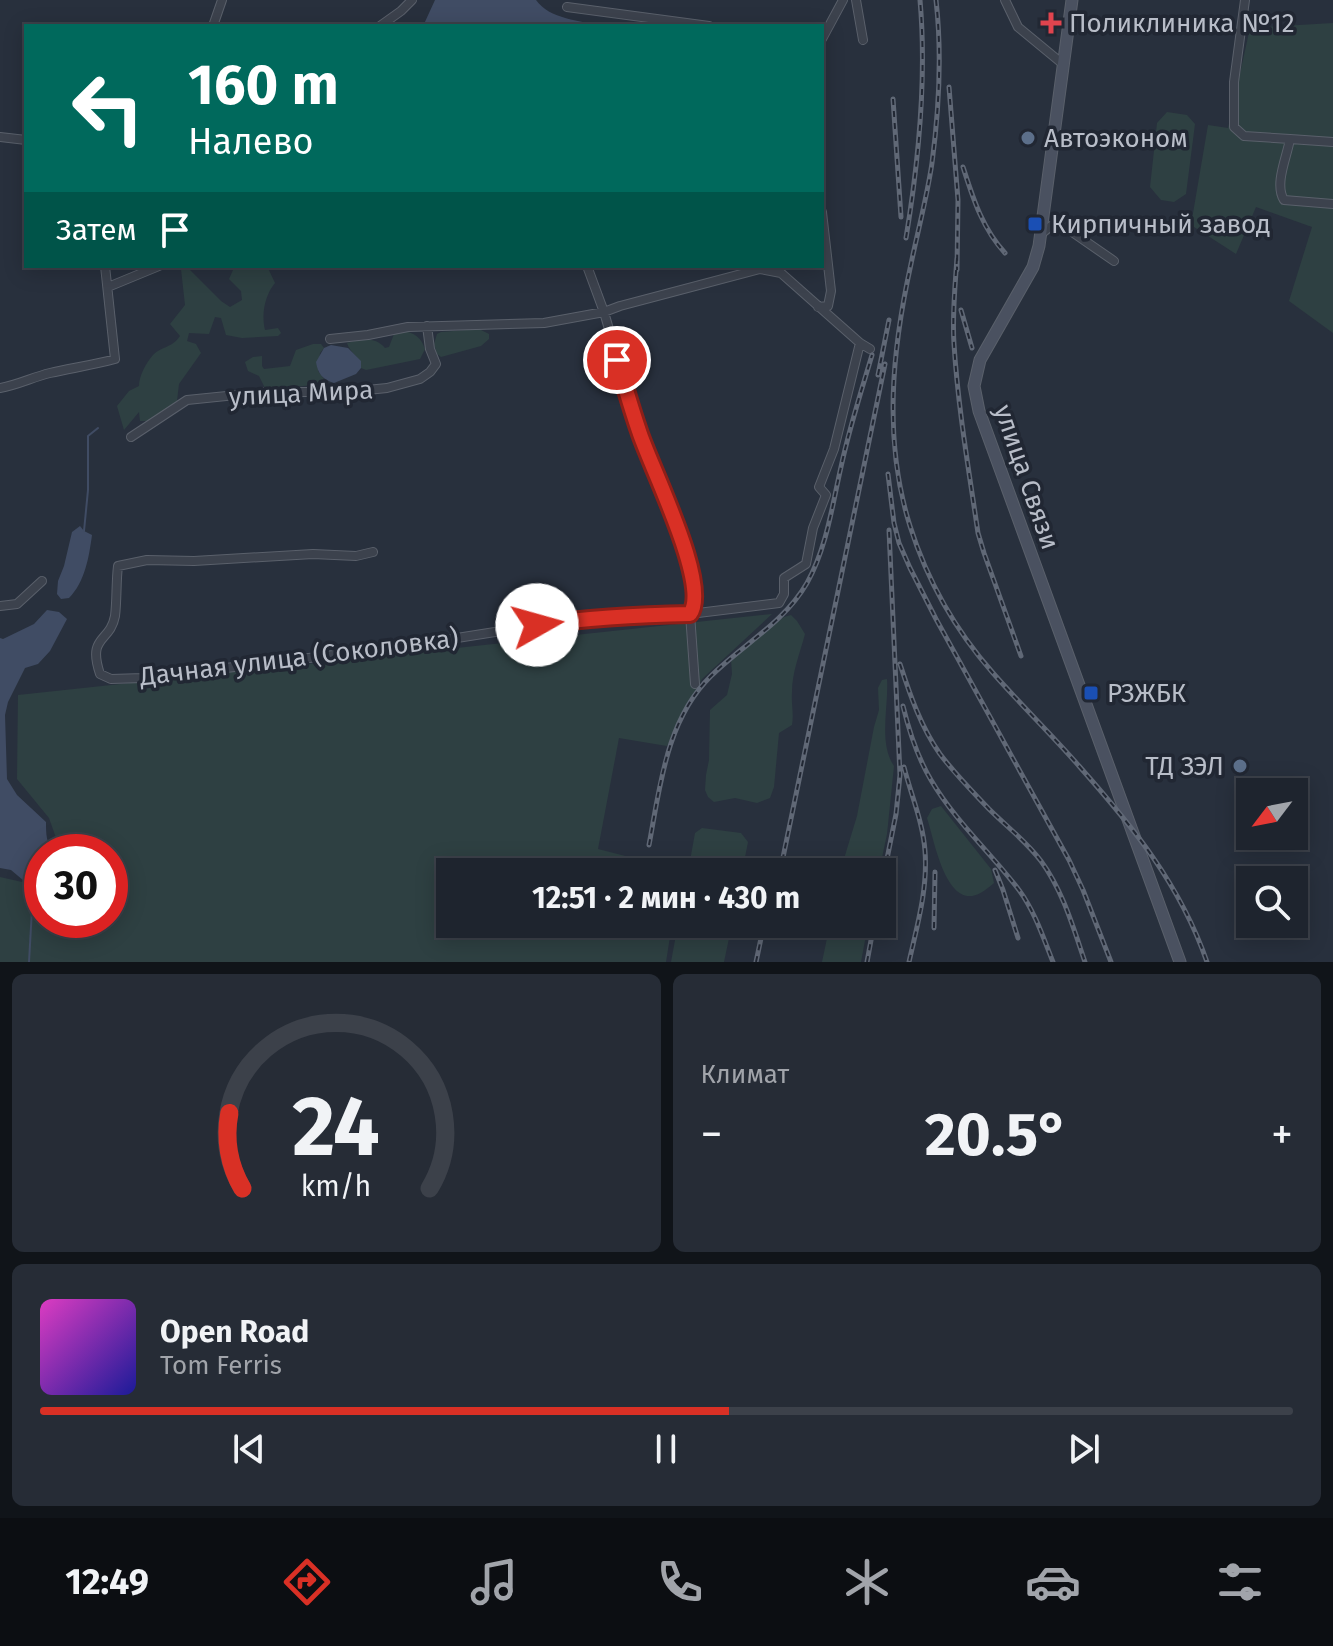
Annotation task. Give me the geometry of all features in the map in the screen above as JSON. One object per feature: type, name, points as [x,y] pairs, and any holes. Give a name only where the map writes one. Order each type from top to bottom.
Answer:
[{"type":"street","points":[[214,24],[222,0]]},
{"type":"street","points":[[383,24],[412,0]]},
{"type":"street","points":[[824,34],[843,0]]},
{"type":"street","points":[[856,0],[863,40]]},
{"type":"street","points":[[1005,0],[1018,27],[1064,65]]},
{"type":"street","name":"улица Связи","points":[[1072,0],[1033,267],[980,360],[974,386],[979,411],[1180,962]]},
{"type":"street","points":[[1245,0],[1234,82],[1234,127],[1244,136],[1333,142]]},
{"type":"street","points":[[567,7],[694,24]]},
{"type":"street","points":[[0,137],[24,140]]},
{"type":"street","points":[[1290,139],[1280,193],[1284,200],[1333,204]]},
{"type":"street","points":[[1040,235],[1051,226],[1062,225],[1114,261]]},
{"type":"street","points":[[818,307],[828,306],[831,291],[824,230]]},
{"type":"street","points":[[0,388],[49,373],[115,359],[105,268]]},
{"type":"street","points":[[108,287],[154,268]]},
{"type":"street","points":[[588,268],[604,312],[639,433],[691,566],[695,592],[694,609],[690,614],[695,684]]},
{"type":"street","name":"улица Мира","points":[[330,339],[408,327],[544,323],[604,312],[760,269],[781,273],[870,349]]},
{"type":"street","name":"улица Мира","points":[[131,437],[187,400],[266,392],[360,391],[420,379],[436,364],[427,326]]},
{"type":"street","name":"Дачная улица (Соколовка)","points":[[373,552],[356,556],[313,554],[194,561],[147,560],[118,566],[114,621],[96,646],[95,660],[100,674],[111,679],[143,678],[400,647],[565,621],[690,614],[779,603],[784,594],[784,578],[806,564],[813,528],[826,495],[819,487],[834,449],[860,343]]},
{"type":"street","points":[[0,606],[17,604],[42,581]]},
{"type":"shaded area","points":[[1333,23],[1333,333],[1289,301],[1312,227],[1256,207],[1236,254],[1191,225],[1208,125],[1228,128],[1250,28]]},
{"type":"shaded area","points":[[1167,112],[1187,115],[1195,124],[1186,194],[1174,202],[1161,200],[1150,187],[1157,123]]},
{"type":"shaded area","points":[[188,268],[230,307],[242,300],[241,291],[229,279],[233,270],[268,268],[275,283],[265,305],[265,330],[278,328],[281,333],[278,336],[242,338],[226,335],[221,318],[215,317],[209,334],[189,333],[187,341],[196,344],[201,353],[179,384],[177,401],[149,421],[140,421],[139,412],[124,430],[117,406],[129,391],[139,386],[143,370],[153,355],[180,336],[170,324],[185,305],[181,269]]},
{"type":"shaded area","points":[[479,329],[489,334],[489,339],[481,346],[441,357],[437,354],[434,344],[437,334]]},
{"type":"shaded area","points":[[403,330],[422,342],[425,349],[420,359],[366,370],[361,368],[347,343],[372,340],[385,348],[389,347],[394,334]]},
{"type":"shaded area","points":[[321,344],[324,348],[320,353],[318,371],[324,379],[313,385],[266,390],[259,376],[248,371],[245,362],[253,357],[262,356],[264,369],[290,366],[296,350]]},
{"type":"shaded area","points":[[772,614],[702,679],[667,746],[619,738],[598,849],[633,858],[436,858],[436,938],[670,938],[666,962],[0,962],[0,877],[24,882],[24,938],[128,938],[128,834],[55,834],[49,818],[17,779],[18,695]]},
{"type":"shaded area","points":[[791,615],[805,634],[793,677],[792,725],[779,733],[774,787],[770,798],[757,803],[735,798],[714,802],[705,790],[710,710],[727,695],[732,674],[731,659],[743,647]]},
{"type":"shaded area","points":[[887,679],[886,746],[894,766],[882,858],[844,858],[857,816],[879,710],[878,688],[882,680]]},
{"type":"shaded area","points":[[941,806],[991,869],[994,883],[978,894],[962,894],[947,878],[927,818],[932,809]]},
{"type":"shaded area","points":[[702,828],[741,833],[748,842],[745,858],[691,858],[695,833]]},
{"type":"shaded area","points":[[675,938],[729,938],[724,962],[671,962]]},
{"type":"shaded area","points":[[827,938],[865,938],[861,962],[822,962]]},
{"type":"water","points":[[435,0],[536,0],[557,15],[592,24],[424,24]]},
{"type":"water","points":[[331,345],[348,348],[361,361],[361,368],[356,374],[334,383],[321,376],[316,362],[324,348]]},
{"type":"water","points":[[80,526],[92,535],[88,560],[74,592],[69,598],[61,599],[57,594],[58,581],[72,532]]},
{"type":"water","points":[[47,610],[59,612],[67,619],[50,651],[38,664],[25,668],[5,715],[7,779],[17,795],[46,822],[46,834],[24,834],[24,881],[11,870],[0,868],[0,638],[34,624]]},
{"type":"waterway","points":[[84,531],[88,436],[98,428]]},
{"type":"waterway","points":[[29,962],[30,938]]},
{"type":"railway","points":[[906,238],[920,119],[923,59],[920,0]]},
{"type":"railway","points":[[936,0],[939,61],[934,143],[928,188],[904,296],[893,395],[896,461],[910,526],[934,585],[967,640],[1136,834],[1183,907],[1207,962]]},
{"type":"railway","points":[[949,87],[958,200],[957,270]]},
{"type":"railway","points":[[893,99],[901,217]]},
{"type":"railway","points":[[963,167],[984,223],[1005,253]]},
{"type":"railway","points":[[957,258],[953,323],[956,368],[978,533],[1021,656]]},
{"type":"railway","points":[[961,310],[972,348]]},
{"type":"railway","points":[[878,375],[889,320]]},
{"type":"railway","points":[[649,845],[667,755],[684,713],[711,676],[787,610],[814,569],[872,355]]},
{"type":"railway","points":[[783,858],[885,364]]},
{"type":"railway","points":[[888,474],[894,523],[910,568],[1069,860],[1111,962]]},
{"type":"railway","points":[[887,858],[900,775],[889,530]]},
{"type":"railway","points":[[900,664],[922,722],[940,754],[989,809],[1029,847],[1049,873],[1067,910],[1085,962]]},
{"type":"railway","points":[[903,706],[914,744],[931,780],[951,809],[1025,898],[1053,962]]},
{"type":"railway","points":[[904,767],[922,830],[926,865],[909,962]]},
{"type":"railway","points":[[995,870],[1018,938]]},
{"type":"railway","points":[[934,928],[935,872]]},
{"type":"railway","points":[[756,962],[761,938]]},
{"type":"railway","points":[[867,962],[871,938]]},
{"type":"place","name":"Поликлиника №12","points":[[1051,23]]},
{"type":"place","name":"Автоэконом","points":[[1028,138]]},
{"type":"place","name":"Кирпичный завод","points":[[1035,224]]},
{"type":"place","name":"РЗЖБК","points":[[1091,693]]},
{"type":"place","name":"ТД ЗЭЛ","points":[[1240,766]]},
{"type":"route","points":[[537,625],[650,614],[690,614],[694,609],[691,566],[639,433],[617,360]]}]
